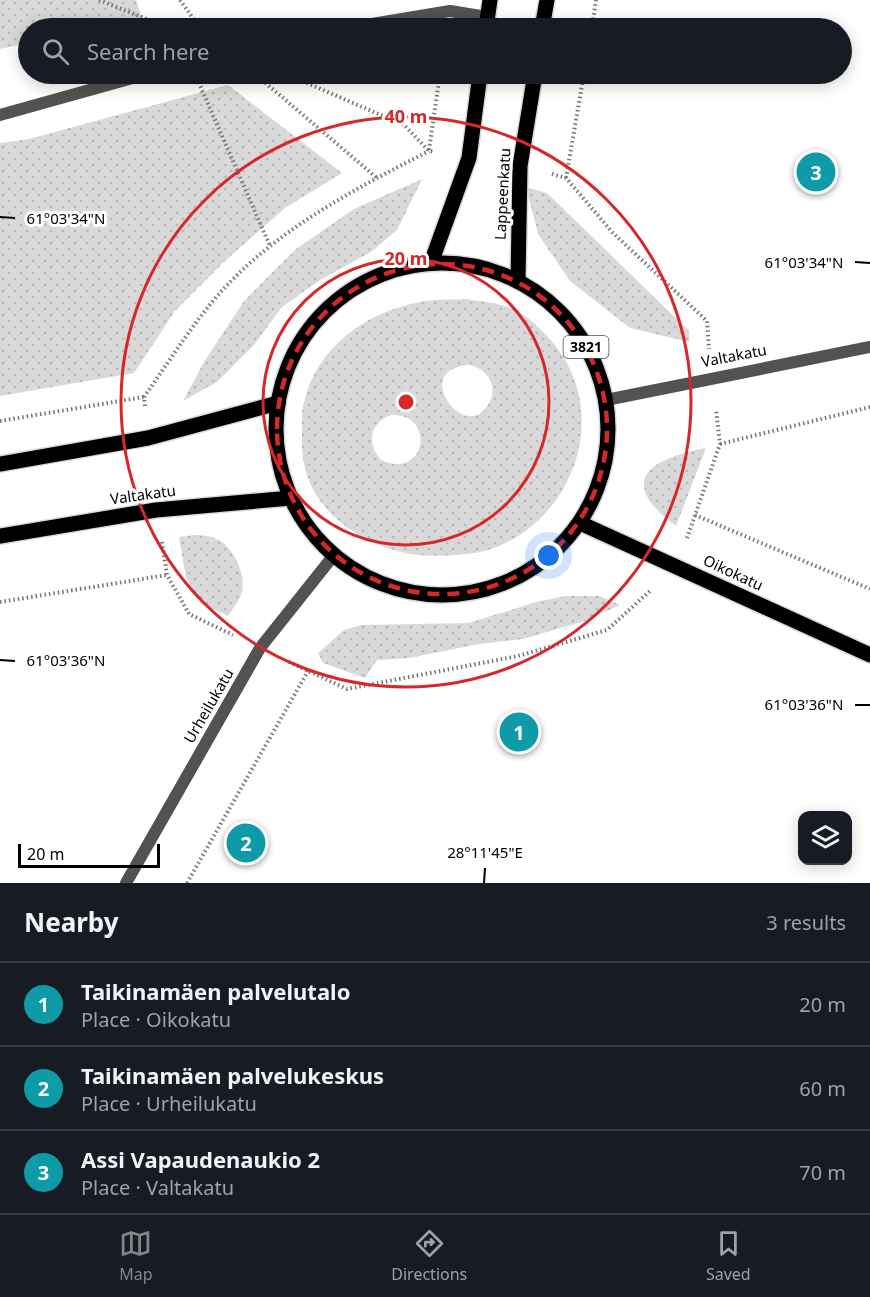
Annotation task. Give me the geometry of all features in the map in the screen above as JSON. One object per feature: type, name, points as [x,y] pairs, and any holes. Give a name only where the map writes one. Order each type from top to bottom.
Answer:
[{"type":"main road","points":[[487,18],[490,0]]},
{"type":"main road","points":[[544,18],[547,0]]},
{"type":"main road","points":[[431,263],[469,158],[479,84]]},
{"type":"main road","name":"Lappeenkatu","points":[[518,281],[520,166],[533,84]]},
{"type":"main road","name":"3821","points":[[431,263],[476,266],[518,281],[550,303],[577,331],[595,364],[606,400],[608,430],[606,459],[594,496],[580,523],[552,553],[524,573],[493,587],[460,594],[426,594],[393,587],[362,574],[334,555],[307,526],[291,498],[277,452],[278,403],[286,371],[300,343],[324,311],[355,287],[392,270],[431,263]]},
{"type":"main road","points":[[0,464],[148,438],[278,403]]},
{"type":"main road","name":"Valtakatu","points":[[0,536],[156,510],[291,498]]},
{"type":"main road","name":"Oikokatu","points":[[580,523],[870,656]]},
{"type":"street","points":[[408,18],[450,11],[471,18]]},
{"type":"street","points":[[0,115],[111,84]]},
{"type":"street","name":"Valtakatu","points":[[606,400],[870,347]]},
{"type":"street","name":"Urheilukatu","points":[[126,883],[260,648],[334,555]]},
{"type":"path","points":[[99,0],[144,18]]},
{"type":"path","points":[[180,0],[193,18]]},
{"type":"path","points":[[593,18],[596,0]]},
{"type":"path","points":[[199,84],[270,246]]},
{"type":"path","points":[[267,84],[376,178]]},
{"type":"path","points":[[309,84],[404,125],[429,151],[469,158]]},
{"type":"path","points":[[429,151],[439,84]]},
{"type":"path","points":[[566,177],[582,84]]},
{"type":"path","points":[[148,438],[144,397],[213,301],[270,246],[376,178],[429,151]]},
{"type":"path","points":[[156,510],[167,575],[189,614],[347,689],[518,656],[607,630],[676,567],[720,444],[711,379],[707,321],[613,232],[566,177],[520,166]]},
{"type":"path","points":[[0,421],[144,397]]},
{"type":"path","points":[[720,444],[870,407]]},
{"type":"path","points":[[695,515],[870,589]]},
{"type":"path","points":[[0,602],[167,575]]},
{"type":"path","points":[[187,883],[308,671]]},
{"type":"highlighted area","points":[[431,263],[476,266],[518,281],[550,302],[577,331],[595,364],[608,430],[594,496],[580,523],[552,553],[493,587],[460,594],[393,587],[362,574],[334,555],[307,526],[291,498],[277,452],[278,403],[286,371],[324,311],[355,287],[392,270]]},
{"type":"shaded area","points":[[0,0],[136,0],[142,18],[18,18],[18,45],[0,49]]},
{"type":"shaded area","points":[[228,85],[342,173],[285,208],[226,260],[175,311],[134,373],[0,396],[0,143],[29,139]]},
{"type":"shaded area","points":[[422,179],[397,230],[371,252],[320,280],[282,307],[253,346],[217,382],[183,401],[204,362],[244,301],[296,249],[354,209]]},
{"type":"shaded area","points":[[526,187],[547,193],[689,330],[689,342],[630,328],[570,281],[538,234]]},
{"type":"shaded area","points":[[465,299],[513,309],[534,323],[557,348],[573,377],[581,408],[580,439],[572,470],[558,497],[537,522],[511,540],[473,553],[438,556],[408,554],[381,546],[355,533],[333,515],[316,495],[303,460],[303,406],[311,382],[320,365],[332,349],[363,324],[400,307],[425,301]],"holes":[[[470,365],[481,370],[489,378],[493,389],[490,401],[480,413],[469,416],[457,411],[448,402],[443,390],[443,379],[452,369]],[[391,415],[406,417],[415,424],[420,434],[420,445],[416,454],[408,462],[396,464],[381,460],[373,447],[372,434],[375,428],[378,423]]]},
{"type":"shaded area","points":[[706,448],[676,526],[647,497],[644,485],[647,475],[655,466],[668,459]]},
{"type":"shaded area","points":[[207,536],[225,544],[238,564],[243,588],[240,598],[228,616],[201,603],[186,578],[179,537]]},
{"type":"shaded area","points":[[566,596],[599,596],[620,605],[585,621],[523,639],[479,644],[409,658],[377,660],[365,678],[323,663],[318,653],[344,630],[361,625],[468,623],[540,601]]},
{"type":"place","name":"Assi Vapaudenaukio 2","points":[[816,172]]},
{"type":"place","name":"Taikinamäen palvelutalo","points":[[519,732]]},
{"type":"place","name":"Taikinamäen palvelukeskus","points":[[246,843]]}]
